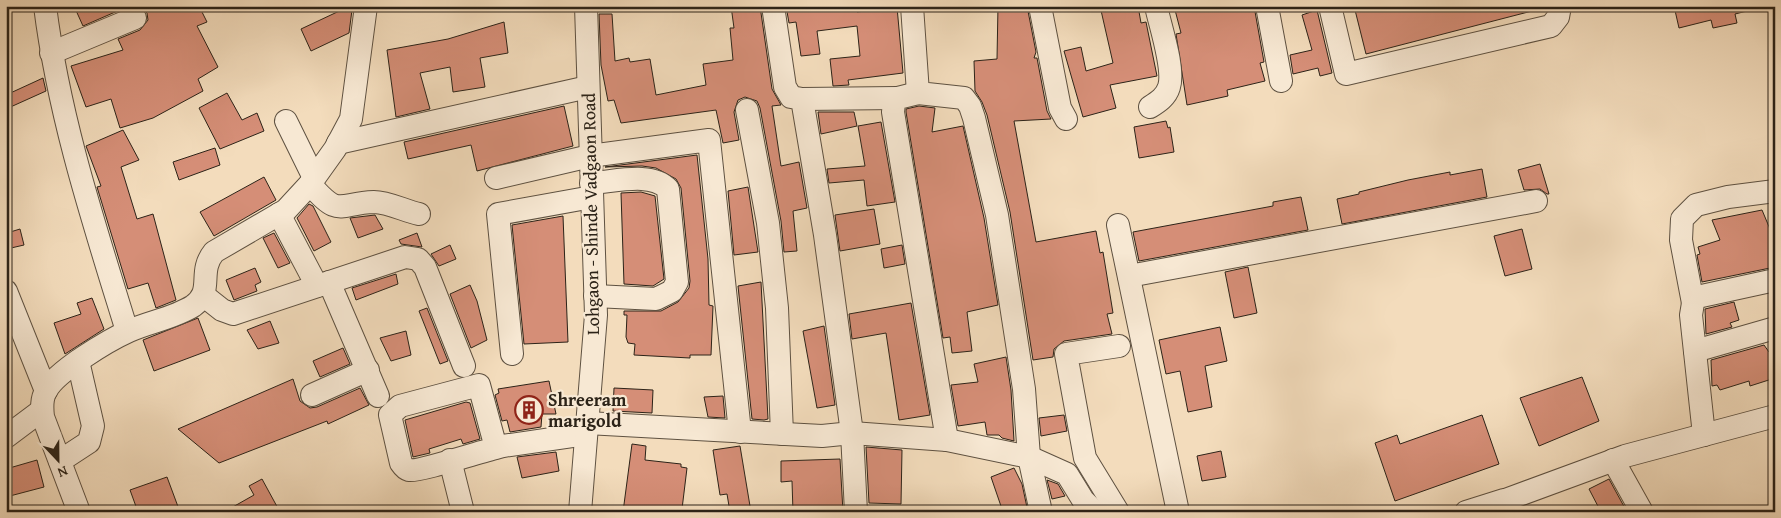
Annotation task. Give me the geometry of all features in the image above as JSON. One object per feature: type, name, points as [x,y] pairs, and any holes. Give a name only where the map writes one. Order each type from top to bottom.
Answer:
[{"type":"street","points":[[45,6],[51,53],[68,129],[128,332]]},
{"type":"street","points":[[6,438],[44,400],[56,378],[78,361],[128,332],[184,311],[204,295],[206,262],[214,252],[286,210],[312,181],[338,143],[351,119],[366,6]]},
{"type":"street","name":"Lohgaon - Shinde Vadgaon Road","points":[[580,512],[596,315],[586,6]]},
{"type":"street","points":[[774,6],[785,88],[791,97],[802,99],[908,95],[964,98],[972,112],[997,215],[1024,389],[1029,457],[1041,512]]},
{"type":"street","points":[[908,95],[912,6]]},
{"type":"street","points":[[1040,6],[1060,108],[1066,119]]},
{"type":"street","points":[[1150,107],[1163,98],[1169,87],[1169,69],[1156,6]]},
{"type":"street","points":[[1267,6],[1281,81]]},
{"type":"street","points":[[1330,6],[1346,74],[1551,26],[1558,18],[1560,6]]},
{"type":"street","points":[[51,53],[135,18]]},
{"type":"street","points":[[338,143],[588,88]]},
{"type":"street","points":[[908,95],[894,103],[893,112],[947,440]]},
{"type":"street","points":[[802,99],[824,235],[852,433],[856,512]]},
{"type":"street","points":[[748,110],[768,224],[774,280],[782,434]]},
{"type":"street","points":[[286,121],[312,181],[330,204],[344,208],[375,202],[419,214]]},
{"type":"street","points":[[496,178],[590,156],[709,140],[740,432]]},
{"type":"street","points":[[512,354],[498,214],[591,190],[651,179],[661,182],[668,188],[677,282],[672,291],[656,299],[595,296]]},
{"type":"street","points":[[1704,435],[1692,304],[1681,240],[1682,219],[1696,205],[1728,197],[1775,191]]},
{"type":"street","points":[[1130,276],[1536,201]]},
{"type":"street","points":[[279,214],[323,284],[368,370],[378,396]]},
{"type":"street","points":[[1118,225],[1178,512]]},
{"type":"street","points":[[204,295],[222,310],[233,314],[405,256],[418,259],[425,267],[464,366]]},
{"type":"street","points":[[1692,304],[1697,297],[1775,280]]},
{"type":"street","points":[[6,291],[44,400],[60,461],[79,512]]},
{"type":"street","points":[[1695,351],[1775,328]]},
{"type":"street","points":[[1118,512],[1085,458],[1066,354],[1119,346]]},
{"type":"street","points":[[60,461],[89,442],[93,426],[78,361]]},
{"type":"street","points":[[312,395],[368,370]]},
{"type":"street","points":[[496,448],[479,385],[400,406],[390,415],[390,424],[404,467],[412,470],[496,448],[587,429],[740,432],[822,436],[852,433],[947,440],[1029,457],[1067,474],[1082,500],[1095,512]]},
{"type":"street","points":[[1466,512],[1500,505],[1613,460],[1775,416]]},
{"type":"street","points":[[450,460],[463,512]]},
{"type":"street","points":[[1613,460],[1642,512]]},
{"type":"building","points":[[74,6],[129,6],[83,26]]},
{"type":"building","points":[[140,6],[199,6],[207,22],[197,26],[218,67],[198,79],[203,91],[153,118],[120,128],[111,99],[86,107],[71,66],[123,50],[118,39],[140,30],[148,20],[147,13]]},
{"type":"building","points":[[350,6],[352,10],[349,33],[311,51],[301,29]]},
{"type":"building","points":[[731,6],[760,6],[772,89],[781,105],[772,106],[781,166],[799,162],[807,208],[793,211],[797,251],[784,252],[781,221],[760,108],[757,101],[745,97],[738,100],[734,112],[739,140],[723,143],[716,110],[621,123],[614,100],[608,101],[601,65],[599,14],[612,14],[615,61],[629,58],[630,62],[650,59],[656,95],[706,85],[703,64],[733,60],[730,28],[734,28]]},
{"type":"building","points":[[786,6],[856,6],[857,12],[897,7],[903,73],[848,80],[849,85],[833,86],[830,59],[860,56],[857,26],[817,31],[820,54],[801,56],[796,22],[789,23]]},
{"type":"building","points":[[998,6],[1027,6],[1036,52],[1034,58],[1037,58],[1047,111],[1051,119],[1014,121],[1036,242],[1096,231],[1100,253],[1103,252],[1113,313],[1107,314],[1112,334],[1064,341],[1054,349],[1053,357],[1033,360],[1010,212],[987,115],[975,91],[974,61],[997,59]]},
{"type":"building","points":[[1100,6],[1138,6],[1141,23],[1146,22],[1157,76],[1110,85],[1116,108],[1083,117],[1064,51],[1081,47],[1086,71],[1113,63]]},
{"type":"building","points":[[1174,6],[1254,6],[1264,62],[1260,63],[1265,81],[1227,90],[1228,96],[1187,105],[1176,34],[1181,33]]},
{"type":"building","points":[[1354,6],[1532,6],[1532,11],[1366,54]]},
{"type":"building","points":[[1674,6],[1746,6],[1747,11],[1735,14],[1737,23],[1713,28],[1711,20],[1679,28]]},
{"type":"building","points":[[1317,10],[1332,73],[1320,76],[1318,68],[1293,74],[1290,55],[1312,50],[1302,15]]},
{"type":"building","points":[[504,22],[508,53],[480,58],[485,87],[453,92],[450,67],[420,73],[430,109],[396,117],[387,50],[448,39]]},
{"type":"building","points":[[43,78],[46,91],[6,109],[6,95]]},
{"type":"building","points":[[227,93],[242,120],[257,113],[264,131],[220,149],[199,108]]},
{"type":"building","points":[[564,106],[573,146],[477,171],[471,145],[408,159],[404,142]]},
{"type":"building","points":[[919,106],[935,108],[932,132],[963,126],[984,218],[998,305],[967,312],[972,351],[952,353],[950,337],[943,338],[906,112],[906,109]]},
{"type":"building","points":[[818,112],[854,112],[857,126],[821,134]]},
{"type":"building","points":[[1166,121],[1168,128],[1170,127],[1174,152],[1139,158],[1134,127]]},
{"type":"building","points":[[881,122],[895,202],[867,206],[864,180],[829,183],[827,169],[865,166],[858,126]]},
{"type":"building","points":[[123,130],[139,160],[121,167],[137,219],[153,214],[176,300],[156,308],[148,283],[128,289],[97,187],[101,186],[86,146]]},
{"type":"building","points":[[215,148],[220,165],[179,180],[173,162]]},
{"type":"building","points":[[697,155],[708,259],[709,305],[713,306],[711,355],[690,355],[690,358],[634,355],[635,344],[628,343],[626,337],[627,315],[624,315],[624,311],[661,311],[678,302],[689,288],[690,281],[681,188],[676,179],[656,168],[642,166],[605,167]]},
{"type":"building","points":[[1540,164],[1549,194],[1540,189],[1524,190],[1518,170]]},
{"type":"building","points":[[1482,169],[1487,197],[1342,224],[1337,199],[1408,180],[1450,172],[1450,175]]},
{"type":"building","points":[[264,177],[276,200],[214,236],[200,212]]},
{"type":"building","points":[[748,187],[758,252],[734,255],[728,191]]},
{"type":"building","points":[[641,192],[655,196],[664,279],[653,286],[624,284],[621,193]]},
{"type":"building","points":[[1301,197],[1308,230],[1139,261],[1133,232],[1273,206],[1273,202]]},
{"type":"building","points":[[309,204],[313,206],[331,242],[314,251],[297,218]]},
{"type":"building","points":[[874,209],[880,244],[840,251],[835,215]]},
{"type":"building","points":[[1762,210],[1775,241],[1775,267],[1702,282],[1697,255],[1700,254],[1698,247],[1720,240],[1712,220]]},
{"type":"building","points":[[375,215],[383,229],[358,238],[350,218]]},
{"type":"building","points":[[563,216],[568,342],[524,344],[512,225]]},
{"type":"building","points":[[20,229],[24,245],[11,248],[7,233]]},
{"type":"building","points":[[1522,229],[1532,269],[1505,276],[1494,236]]},
{"type":"building","points":[[274,233],[290,263],[278,268],[263,238]]},
{"type":"building","points":[[417,233],[422,247],[401,244],[399,240]]},
{"type":"building","points":[[450,245],[456,259],[439,266],[431,254]]},
{"type":"building","points":[[902,245],[905,264],[884,268],[881,249]]},
{"type":"building","points":[[1248,267],[1257,313],[1234,318],[1225,272]]},
{"type":"building","points":[[255,268],[261,282],[255,285],[257,291],[234,300],[226,280]]},
{"type":"building","points":[[396,274],[398,284],[356,300],[352,288]]},
{"type":"building","points":[[761,282],[768,419],[764,420],[752,419],[738,286]]},
{"type":"building","points":[[470,285],[477,301],[487,340],[471,348],[450,294]]},
{"type":"building","points":[[92,298],[104,329],[65,354],[54,323],[81,314],[77,303]]},
{"type":"building","points":[[1734,302],[1739,320],[1730,323],[1732,327],[1706,334],[1705,309]]},
{"type":"building","points":[[911,303],[930,415],[899,420],[886,333],[852,339],[849,314]]},
{"type":"building","points":[[427,308],[448,361],[440,364],[419,311]]},
{"type":"building","points":[[198,318],[210,350],[154,371],[143,340]]},
{"type":"building","points":[[270,321],[279,343],[258,349],[247,330]]},
{"type":"building","points":[[824,326],[835,405],[817,408],[803,331]]},
{"type":"building","points":[[1220,327],[1227,361],[1205,366],[1212,407],[1188,412],[1180,371],[1166,374],[1159,340]]},
{"type":"building","points":[[406,331],[411,355],[391,361],[380,338]]},
{"type":"building","points":[[1764,345],[1769,352],[1775,351],[1775,378],[1750,386],[1749,381],[1720,390],[1717,385],[1712,386],[1711,360]]},
{"type":"building","points":[[343,348],[350,364],[320,377],[313,361]]},
{"type":"building","points":[[1006,357],[1011,390],[1014,441],[1002,438],[999,435],[987,435],[985,422],[958,426],[951,385],[978,382],[974,364]]},
{"type":"building","points":[[1582,377],[1599,421],[1539,446],[1520,398]]},
{"type":"building","points":[[293,379],[300,401],[310,408],[317,407],[360,388],[369,405],[328,424],[327,421],[219,463],[178,429]]},
{"type":"building","name":"Shreeram marigold","points":[[549,381],[556,414],[542,414],[541,427],[510,432],[507,420],[502,421],[495,395],[499,393],[498,389]]},
{"type":"building","points":[[614,388],[653,390],[652,413],[613,411]]},
{"type":"building","points":[[723,396],[725,418],[708,417],[704,397]]},
{"type":"building","points":[[466,402],[470,403],[480,439],[463,444],[461,439],[429,449],[430,453],[413,457],[405,420]]},
{"type":"building","points":[[1064,415],[1067,431],[1041,436],[1039,418]]},
{"type":"building","points":[[1482,415],[1499,464],[1395,501],[1375,443],[1397,435],[1400,444]]},
{"type":"building","points":[[632,444],[646,446],[645,460],[681,464],[681,467],[687,468],[682,509],[671,508],[671,512],[623,512]]},
{"type":"building","points":[[740,446],[751,512],[730,512],[727,494],[720,495],[713,450]]},
{"type":"building","points":[[866,447],[902,450],[901,504],[869,503]]},
{"type":"building","points":[[1221,451],[1226,477],[1202,481],[1197,456]]},
{"type":"building","points":[[556,452],[559,471],[522,478],[517,457]]},
{"type":"building","points":[[840,459],[843,512],[793,512],[792,481],[781,482],[781,461]]},
{"type":"building","points":[[37,460],[44,487],[6,497],[6,469]]},
{"type":"building","points":[[1014,468],[1022,484],[1028,512],[1003,512],[991,477]]},
{"type":"building","points":[[167,477],[180,512],[138,512],[130,490]]},
{"type":"building","points":[[262,479],[280,512],[224,512],[254,495],[249,486]]},
{"type":"building","points":[[1609,479],[1627,512],[1601,512],[1589,489]]},
{"type":"building","points":[[1047,480],[1058,484],[1065,496],[1052,499]]},
{"type":"place","name":"Shreeram marigold","points":[[529,410]]}]
